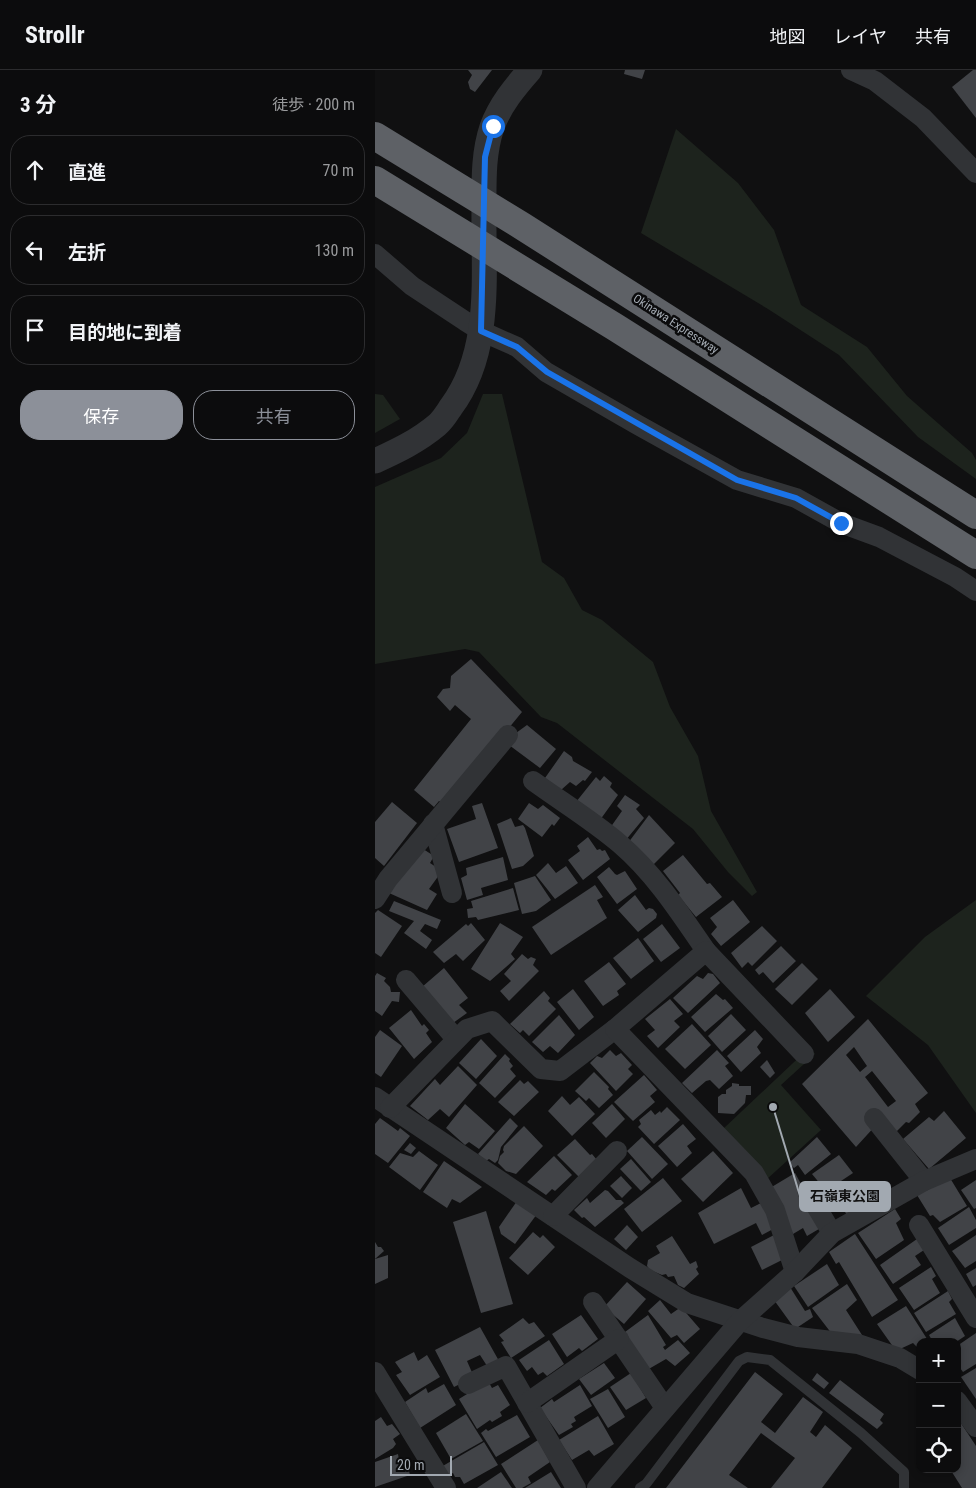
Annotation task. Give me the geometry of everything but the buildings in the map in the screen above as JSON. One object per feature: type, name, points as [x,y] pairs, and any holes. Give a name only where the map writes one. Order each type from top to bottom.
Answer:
[{"type":"highway","name":"Okinawa Expressway","points":[[375,136],[521,226],[976,515]]},
{"type":"highway","points":[[375,180],[615,327],[976,555]]},
{"type":"street","points":[[375,460],[411,444],[439,424],[457,400],[471,371],[481,331],[484,171],[487,145],[498,114],[505,101],[530,70]]},
{"type":"street","points":[[851,70],[875,81],[923,118],[976,174]]},
{"type":"street","points":[[375,254],[412,286],[481,331],[517,347],[547,372],[737,480],[796,498],[841,523],[879,537],[955,577],[976,591]]},
{"type":"street","points":[[375,900],[381,874],[433,824],[507,735]]},
{"type":"street","points":[[533,781],[620,844],[649,872],[706,951],[804,1054]]},
{"type":"street","points":[[433,824],[452,894]]},
{"type":"street","points":[[706,951],[615,1030],[560,1071],[541,1070],[492,1021],[467,1029],[382,1102],[687,1304],[799,1337],[859,1344],[900,1358],[916,1368]]},
{"type":"street","points":[[406,980],[456,1039]]},
{"type":"street","points":[[615,1030],[755,1173],[775,1210],[795,1272]]},
{"type":"street","points":[[874,1118],[924,1181]]},
{"type":"street","points":[[553,1216],[617,1151]]},
{"type":"street","points":[[597,1488],[740,1321],[795,1272],[832,1233],[924,1181],[976,1159]]},
{"type":"street","points":[[807,1191],[832,1233]]},
{"type":"street","points":[[919,1225],[976,1318]]},
{"type":"street","points":[[593,1302],[665,1408]]},
{"type":"street","points":[[527,1402],[619,1339]]},
{"type":"street","points":[[468,1384],[506,1366],[576,1488]]},
{"type":"street","points":[[375,1372],[446,1488]]},
{"type":"lane","points":[[639,1488],[646,1484],[739,1361],[747,1357],[770,1360],[861,1433],[904,1472],[904,1488]]},
{"type":"shaded area","points":[[676,129],[738,183],[774,230],[801,305],[867,347],[907,396],[972,453],[976,460],[976,479],[918,437],[839,355],[768,309],[641,233]]},
{"type":"shaded area","points":[[375,394],[383,395],[400,419],[375,433]]},
{"type":"shaded area","points":[[483,394],[502,394],[542,562],[564,578],[582,610],[602,620],[653,662],[670,707],[698,756],[711,811],[757,892],[752,896],[728,872],[693,829],[557,723],[541,717],[479,652],[465,649],[375,664],[375,487],[441,458],[467,433]]},
{"type":"shaded area","points":[[976,900],[976,1113],[928,1045],[866,996],[925,937]]},
{"type":"shaded area","points":[[810,1047],[815,1054],[781,1085],[821,1130],[766,1180],[723,1129]]},
{"type":"place","name":"石嶺東公園","points":[[773,1107]]},
{"type":"route","points":[[493,126],[485,157],[481,331],[517,347],[547,372],[737,480],[796,498],[841,523]]}]
